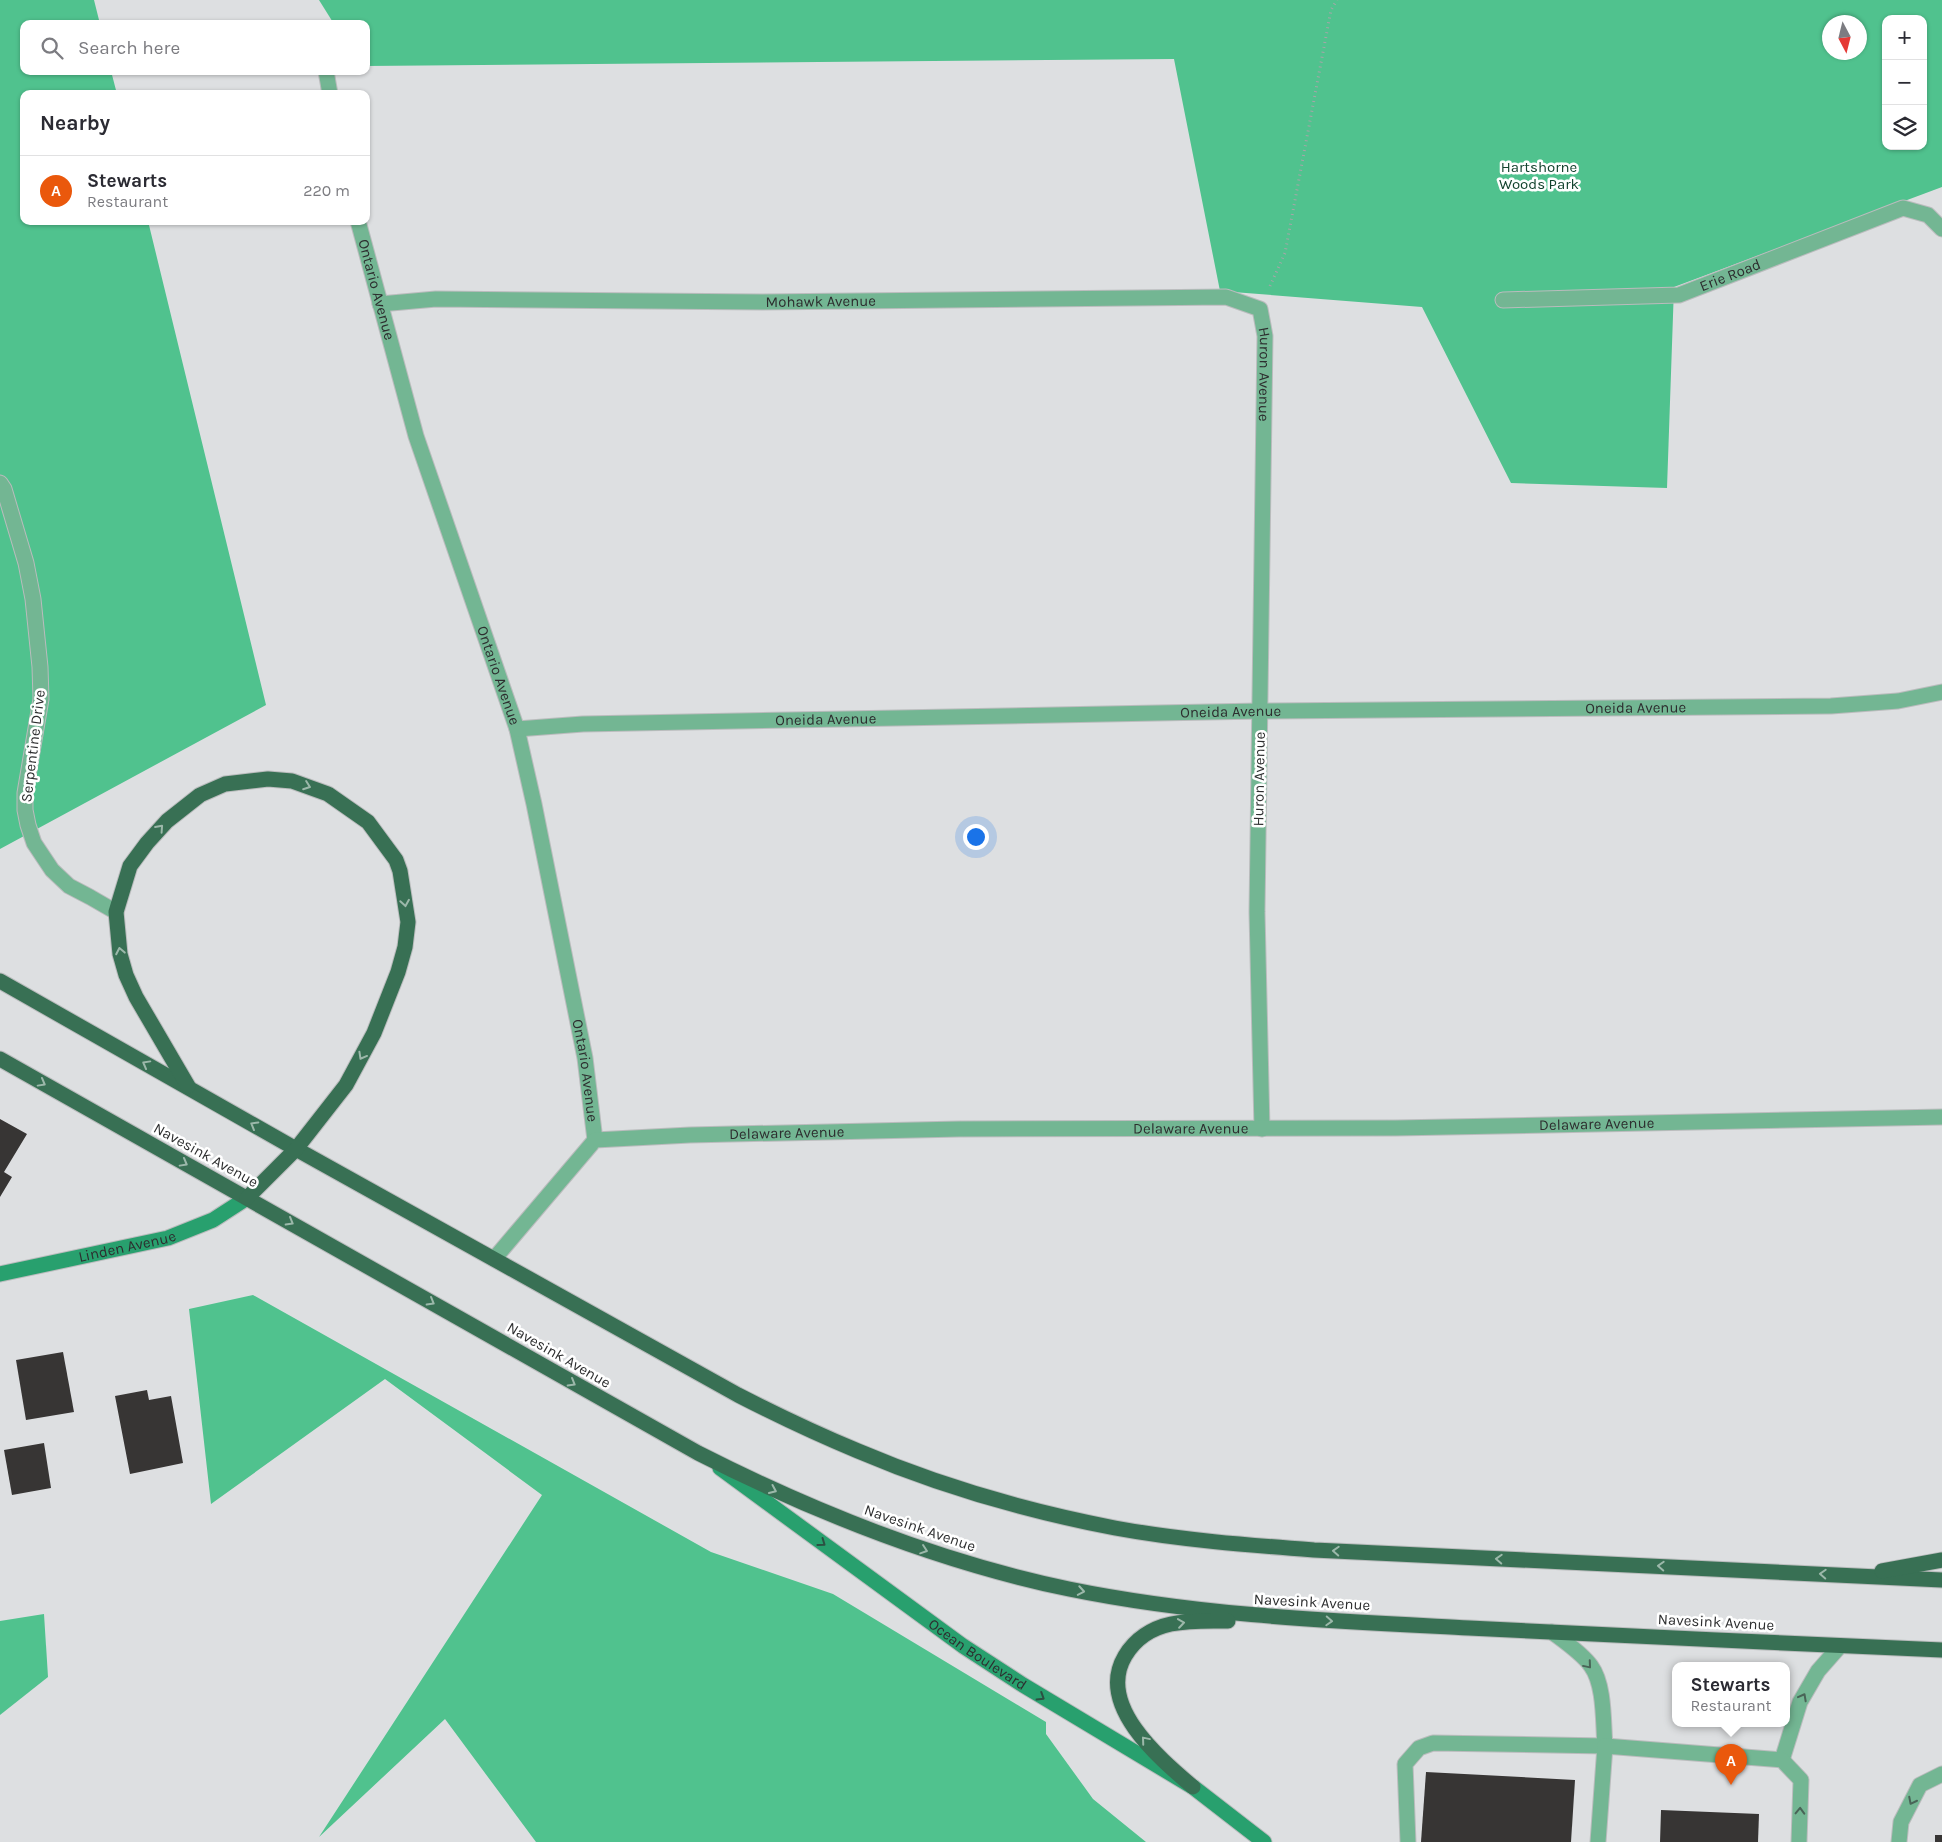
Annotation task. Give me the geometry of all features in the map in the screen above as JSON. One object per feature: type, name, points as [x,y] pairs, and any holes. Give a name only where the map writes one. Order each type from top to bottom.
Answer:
[{"type":"highway","points":[[189,1087],[150,1022],[126,975],[120,954],[116,912],[130,866],[167,821],[200,795],[225,784],[268,779],[292,781],[328,794],[368,822],[396,860],[400,871],[408,922],[405,946],[398,972],[374,1034],[346,1085],[296,1149],[247,1198]]},
{"type":"highway","points":[[0,981],[681,1365],[797,1425],[859,1452],[986,1497],[1052,1514],[1124,1529],[1248,1545],[1942,1580]]},
{"type":"highway","name":"Navesink Avenue","points":[[0,1059],[698,1453],[757,1483],[819,1510],[943,1556],[1067,1589],[1174,1607],[1240,1615],[1942,1650]]},
{"type":"highway","points":[[1853,1576],[1942,1560]]},
{"type":"highway","points":[[1192,1787],[1146,1742],[1124,1709],[1117,1691],[1116,1676],[1128,1649],[1147,1634],[1170,1624],[1306,1619]]},
{"type":"street","points":[[327,75],[329,90]]},
{"type":"street","name":"Erie Road","points":[[1503,300],[1679,294],[1903,208],[1928,215],[1942,229]]},
{"type":"street","name":"Ontario Avenue","points":[[359,225],[416,436],[517,729],[585,1058],[595,1140]]},
{"type":"street","name":"Mohawk Avenue","points":[[380,304],[436,299],[762,302],[1226,297],[1260,309]]},
{"type":"street","name":"Huron Avenue","points":[[1260,309],[1265,336],[1256,912],[1262,1128]]},
{"type":"street","name":"Serpentine Drive","points":[[0,482],[4,489],[26,564],[33,599],[40,668],[40,699],[25,793],[25,810],[28,825],[34,843],[58,875],[69,886],[116,912]]},
{"type":"street","name":"Oneida Avenue","points":[[517,729],[583,724],[1260,711],[1831,706],[1898,701],[1942,692]]},
{"type":"street","name":"Delaware Avenue","points":[[595,1140],[690,1135],[958,1129],[1406,1128],[1942,1117]]},
{"type":"street","points":[[494,1259],[595,1140]]},
{"type":"street","name":"Linden Avenue","points":[[0,1274],[168,1238],[213,1220],[247,1198]]},
{"type":"street","name":"Ocean Boulevard","points":[[698,1453],[970,1651],[1070,1715],[1192,1787],[1264,1842]]},
{"type":"street","points":[[1552,1632],[1590,1664],[1597,1678],[1605,1746],[1598,1842]]},
{"type":"street","points":[[1782,1760],[1800,1702],[1818,1672],[1840,1646]]},
{"type":"street","points":[[1408,1842],[1405,1764],[1419,1748],[1433,1743],[1605,1746],[1782,1760],[1801,1780],[1799,1842]]},
{"type":"street","points":[[1899,1842],[1901,1822],[1920,1785],[1942,1774]]},
{"type":"path","points":[[1260,309],[1286,253],[1331,10],[1337,0]]},
{"type":"green space","points":[[0,0],[94,0],[99,20],[20,20],[20,75],[112,75],[116,90],[20,90],[20,225],[149,225],[266,705],[0,849]]},
{"type":"green space","name":"Hartshorne Woods Park","points":[[319,0],[1942,0],[1942,187],[1674,287],[1667,488],[1511,483],[1422,307],[1220,291],[1174,59],[370,66],[370,20],[332,20]]},
{"type":"green space","points":[[253,1295],[711,1552],[833,1594],[1046,1722],[1046,1734],[1093,1799],[1146,1842],[536,1842],[445,1719],[319,1837],[542,1495],[385,1379],[211,1504],[189,1309]]},
{"type":"green space","points":[[44,1614],[48,1677],[0,1715],[0,1621]]},
{"type":"building","points":[[0,1119],[27,1134],[4,1172],[12,1177],[0,1197]]},
{"type":"building","points":[[63,1352],[74,1412],[26,1420],[16,1360]]},
{"type":"building","points":[[147,1390],[149,1400],[171,1396],[183,1463],[130,1474],[115,1396]]},
{"type":"building","points":[[44,1443],[51,1488],[12,1495],[4,1450]]},
{"type":"building","points":[[1426,1772],[1575,1780],[1571,1842],[1421,1842]]},
{"type":"building","points":[[1661,1810],[1759,1814],[1758,1842],[1660,1842]]},
{"type":"building","points":[[1935,1835],[1942,1835],[1942,1842],[1935,1842]]},
{"type":"place","name":"Stewarts","points":[[1731,1785]]}]
